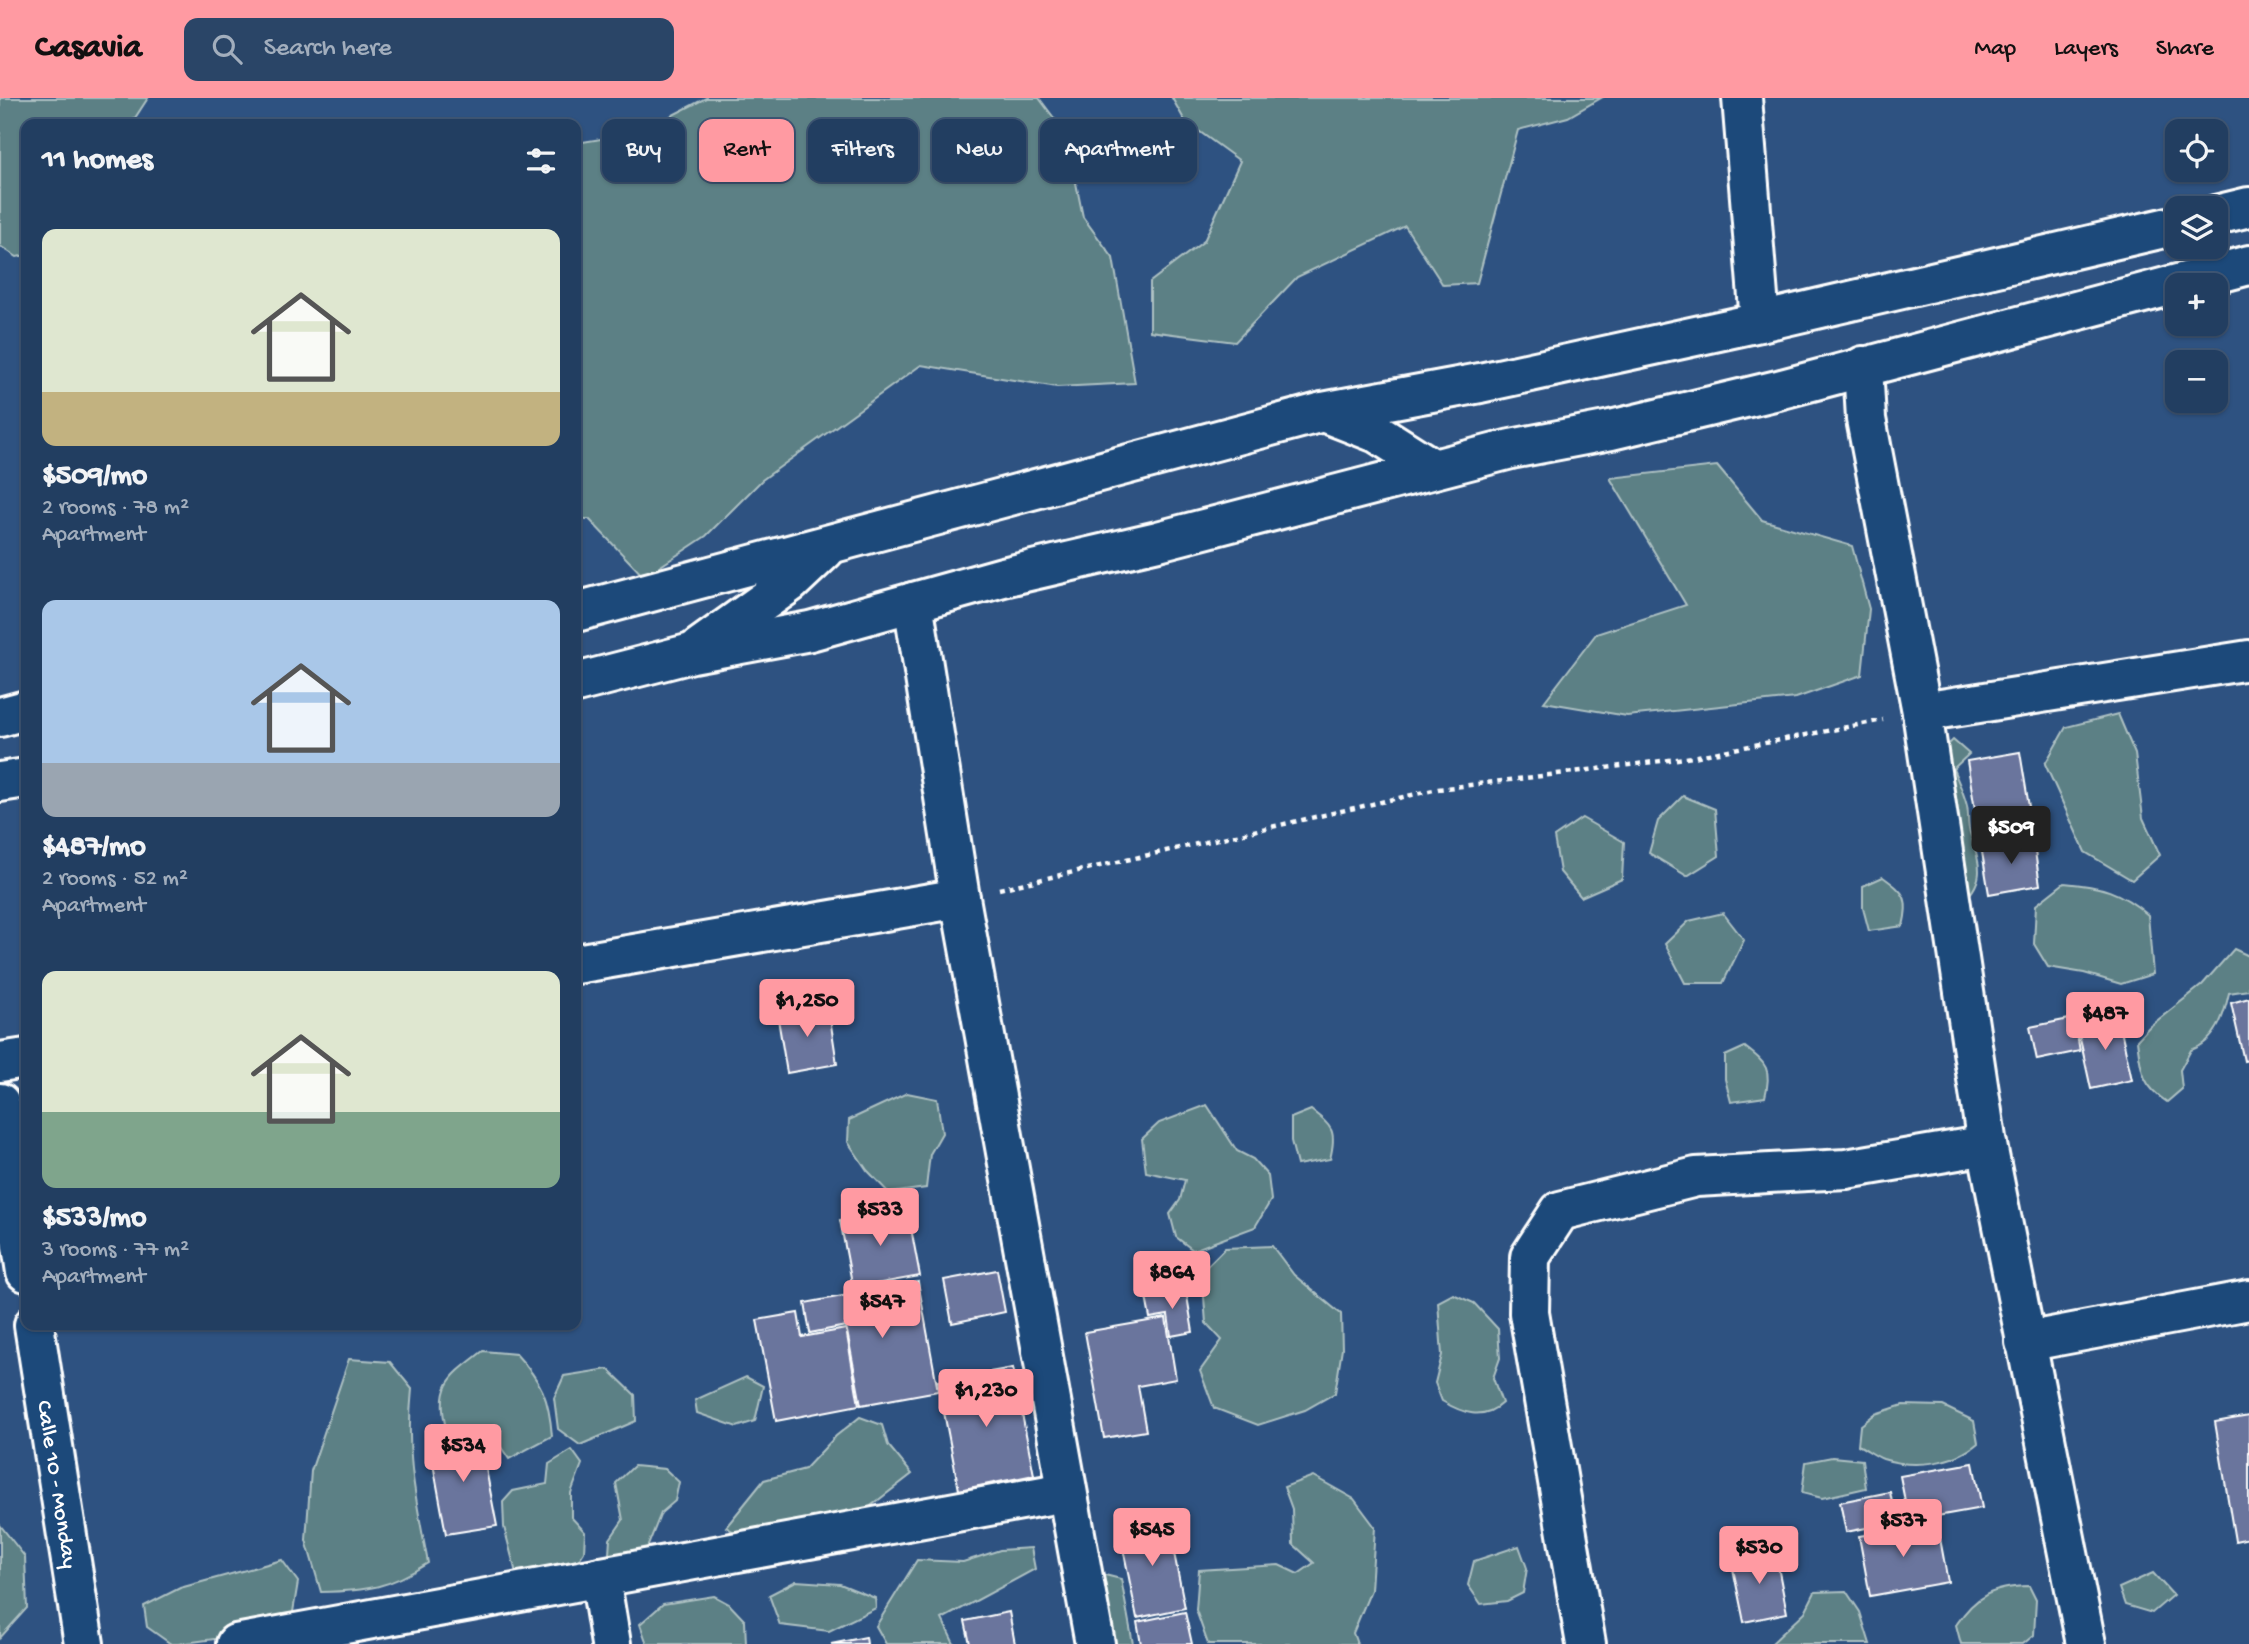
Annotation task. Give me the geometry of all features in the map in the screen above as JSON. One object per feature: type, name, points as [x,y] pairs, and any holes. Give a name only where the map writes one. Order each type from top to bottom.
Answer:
[{"type":"street","points":[[1742,98],[1760,322]]},
{"type":"street","points":[[2228,212],[2249,207]]},
{"type":"street","points":[[581,611],[829,546],[955,509],[1127,467],[1323,412],[1480,383],[1760,322],[2165,228]]},
{"type":"street","points":[[581,682],[692,653],[810,631],[1432,468],[1623,427],[2249,265]]},
{"type":"street","points":[[1863,366],[1866,419],[1922,712],[1987,1145],[2085,1644]]},
{"type":"street","points":[[1323,412],[1377,433],[1432,468]]},
{"type":"street","points":[[692,653],[791,582],[829,546]]},
{"type":"street","points":[[913,602],[960,898],[1065,1492],[1095,1644]]},
{"type":"street","points":[[1922,712],[2249,660]]},
{"type":"street","points":[[0,717],[21,711]]},
{"type":"street","points":[[0,782],[21,779]]},
{"type":"street","points":[[581,963],[960,898]]},
{"type":"street","points":[[0,1062],[21,1059]]},
{"type":"street","points":[[0,1103],[21,1240]]},
{"type":"street","points":[[1586,1644],[1529,1313],[1530,1257],[1560,1210],[1696,1177],[1846,1168],[1987,1145]]},
{"type":"street","points":[[2025,1342],[2249,1300]]},
{"type":"street","name":"Calle 10 - Monday","points":[[35,1330],[84,1644]]},
{"type":"street","points":[[236,1644],[1065,1492]]},
{"type":"street","points":[[600,1577],[611,1644]]},
{"type":"path","points":[[960,898],[1438,789],[1693,757],[1922,712]]},
{"type":"green space","points":[[0,98],[148,98],[134,119],[21,119],[21,256],[17,257],[0,246]]},
{"type":"green space","points":[[706,98],[1039,98],[1055,119],[1040,119],[1040,182],[1076,182],[1083,217],[1113,258],[1135,383],[1057,387],[921,365],[762,480],[706,536],[644,577],[589,519],[581,519],[581,142],[602,139],[602,182],[685,182],[685,119],[665,119]]},
{"type":"green space","points":[[1172,98],[1601,98],[1568,117],[1518,130],[1477,283],[1443,285],[1405,226],[1297,277],[1235,342],[1150,331],[1150,282],[1204,241],[1240,161],[1197,130],[1197,119],[1184,119]]},
{"type":"green space","points":[[1717,466],[1762,520],[1852,546],[1869,609],[1862,675],[1796,698],[1627,716],[1544,702],[1596,634],[1686,605],[1610,478]]},
{"type":"green space","points":[[2118,714],[2135,754],[2143,818],[2160,855],[2132,880],[2085,852],[2045,764],[2066,727]]},
{"type":"green space","points":[[1953,740],[1969,754],[1953,769],[1967,806],[1969,830],[1979,865],[1973,890],[1957,907],[1934,758]]},
{"type":"green space","points":[[1683,796],[1715,809],[1719,856],[1687,876],[1649,853],[1658,821]]},
{"type":"green space","points":[[1582,818],[1624,842],[1622,879],[1581,897],[1560,872],[1554,837]]},
{"type":"green space","points":[[1883,877],[1904,897],[1906,909],[1903,926],[1869,931],[1863,908],[1863,886]]},
{"type":"green space","points":[[2064,883],[2109,891],[2128,900],[2148,915],[2153,974],[2121,984],[2084,973],[2048,967],[2034,944],[2036,905]]},
{"type":"green space","points":[[1723,913],[1744,940],[1723,983],[1685,983],[1665,944],[1689,921]]},
{"type":"green space","points":[[2234,949],[2249,956],[2249,990],[2229,993],[2218,1027],[2207,1041],[2191,1050],[2180,1070],[2182,1089],[2167,1102],[2147,1083],[2137,1040],[2149,1027],[2202,985]]},
{"type":"green space","points":[[1745,1047],[1763,1063],[1768,1073],[1765,1097],[1731,1102],[1725,1079],[1725,1056]]},
{"type":"green space","points":[[907,1093],[937,1099],[942,1133],[930,1154],[926,1188],[889,1193],[867,1170],[848,1142],[849,1120]]},
{"type":"green space","points":[[1207,1105],[1237,1151],[1253,1159],[1268,1176],[1271,1200],[1255,1227],[1193,1250],[1176,1237],[1170,1214],[1180,1200],[1185,1180],[1146,1172],[1142,1139],[1159,1123]]},
{"type":"green space","points":[[1311,1110],[1331,1130],[1333,1142],[1330,1159],[1297,1165],[1291,1141],[1291,1118]]},
{"type":"green space","points":[[1272,1246],[1294,1275],[1341,1314],[1342,1349],[1335,1393],[1305,1410],[1258,1425],[1214,1408],[1200,1371],[1222,1340],[1206,1323],[1202,1271],[1225,1248]]},
{"type":"green space","points":[[1453,1294],[1474,1303],[1498,1329],[1500,1358],[1493,1378],[1502,1403],[1487,1412],[1465,1412],[1442,1401],[1435,1383],[1442,1355],[1438,1302]]},
{"type":"green space","points":[[483,1351],[516,1354],[538,1382],[549,1411],[552,1436],[509,1459],[488,1428],[446,1428],[443,1401],[448,1382]]},
{"type":"green space","points":[[349,1359],[390,1362],[412,1389],[411,1456],[428,1563],[389,1583],[352,1591],[321,1592],[306,1540],[311,1471]]},
{"type":"green space","points":[[608,1369],[635,1395],[636,1421],[580,1445],[558,1429],[554,1398],[564,1376]]},
{"type":"green space","points":[[746,1377],[763,1386],[755,1421],[737,1427],[697,1413],[695,1400]]},
{"type":"green space","points":[[1903,1405],[1943,1406],[1974,1421],[1978,1443],[1946,1460],[1920,1464],[1883,1459],[1858,1445],[1860,1426],[1875,1414]]},
{"type":"green space","points":[[860,1417],[882,1425],[888,1445],[912,1474],[850,1522],[749,1541],[726,1527],[764,1480],[805,1469],[836,1436]]},
{"type":"green space","points":[[572,1450],[582,1464],[571,1493],[571,1517],[585,1532],[584,1552],[568,1577],[535,1584],[516,1573],[504,1527],[503,1502],[513,1491],[547,1484],[549,1464]]},
{"type":"green space","points":[[1832,1457],[1862,1460],[1866,1488],[1822,1498],[1802,1493],[1806,1462]]},
{"type":"green space","points":[[634,1466],[665,1469],[679,1482],[675,1501],[661,1513],[645,1553],[626,1563],[609,1554],[610,1539],[623,1520],[616,1483]]},
{"type":"green space","points":[[1313,1476],[1354,1499],[1375,1527],[1371,1590],[1353,1633],[1357,1644],[1208,1644],[1196,1610],[1199,1570],[1279,1565],[1298,1574],[1314,1563],[1293,1544],[1292,1509],[1284,1487]]},
{"type":"green space","points":[[0,1525],[25,1557],[27,1608],[0,1638]]},
{"type":"green space","points":[[1519,1546],[1527,1568],[1523,1593],[1507,1601],[1481,1604],[1468,1585],[1474,1561]]},
{"type":"green space","points":[[1031,1548],[1035,1569],[942,1619],[954,1644],[886,1644],[876,1626],[917,1560],[963,1562],[1000,1550]]},
{"type":"green space","points":[[282,1560],[298,1582],[292,1618],[243,1635],[178,1644],[171,1644],[147,1627],[144,1606],[180,1588]]},
{"type":"green space","points":[[2153,1573],[2173,1595],[2152,1613],[2125,1605],[2119,1588]]},
{"type":"green space","points":[[1101,1574],[1121,1579],[1133,1644],[1095,1644]]},
{"type":"green space","points":[[796,1581],[840,1584],[875,1598],[876,1608],[829,1631],[780,1625],[769,1595]]},
{"type":"green space","points":[[2029,1586],[2036,1600],[2034,1635],[2023,1644],[1961,1644],[1956,1625],[1978,1600],[2005,1588]]},
{"type":"green space","points":[[1846,1591],[1860,1612],[1870,1644],[1771,1644],[1805,1612],[1815,1592]]},
{"type":"green space","points":[[714,1596],[729,1604],[745,1621],[746,1644],[647,1644],[640,1624],[663,1604]]},
{"type":"building","points":[[2020,752],[2034,837],[1981,846],[1967,761]]},
{"type":"building","points":[[2033,838],[2040,885],[1989,894],[1981,846]]},
{"type":"building","points":[[2249,998],[2249,1060],[2244,1061],[2231,1003]]},
{"type":"building","points":[[828,1005],[837,1064],[787,1073],[777,1013]]},
{"type":"building","points":[[2118,1016],[2132,1080],[2091,1089],[2077,1025]]},
{"type":"building","points":[[2074,1018],[2080,1051],[2037,1060],[2030,1027]]},
{"type":"building","points":[[907,1207],[920,1276],[853,1288],[840,1220]]},
{"type":"building","points":[[997,1270],[1005,1312],[952,1323],[944,1280]]},
{"type":"building","points":[[918,1282],[938,1391],[861,1405],[846,1326],[810,1333],[805,1303]]},
{"type":"building","points":[[1186,1290],[1193,1332],[1171,1336],[1168,1315],[1150,1318],[1146,1297]]},
{"type":"building","points":[[798,1313],[802,1337],[846,1329],[859,1405],[776,1421],[757,1320]]},
{"type":"building","points":[[1166,1318],[1176,1379],[1138,1386],[1146,1431],[1104,1438],[1085,1332]]},
{"type":"building","points":[[1013,1368],[1034,1475],[959,1490],[938,1381]]},
{"type":"building","points":[[2249,1416],[2249,1538],[2235,1541],[2215,1422]]},
{"type":"building","points":[[479,1433],[497,1526],[446,1534],[429,1442]]},
{"type":"building","points":[[1973,1463],[1982,1508],[1909,1521],[1900,1476]]},
{"type":"building","points":[[1890,1492],[1896,1522],[1846,1532],[1840,1502]]},
{"type":"building","points":[[1167,1518],[1185,1608],[1137,1618],[1119,1528]]},
{"type":"building","points":[[1937,1522],[1948,1582],[1870,1596],[1859,1536]]},
{"type":"building","points":[[1775,1551],[1787,1613],[1744,1622],[1731,1559]]},
{"type":"building","points":[[1009,1612],[1015,1644],[970,1644],[965,1621]]},
{"type":"building","points":[[1185,1612],[1192,1644],[1141,1644],[1137,1622]]},
{"type":"building","points":[[866,1637],[867,1644],[831,1644]]}]
